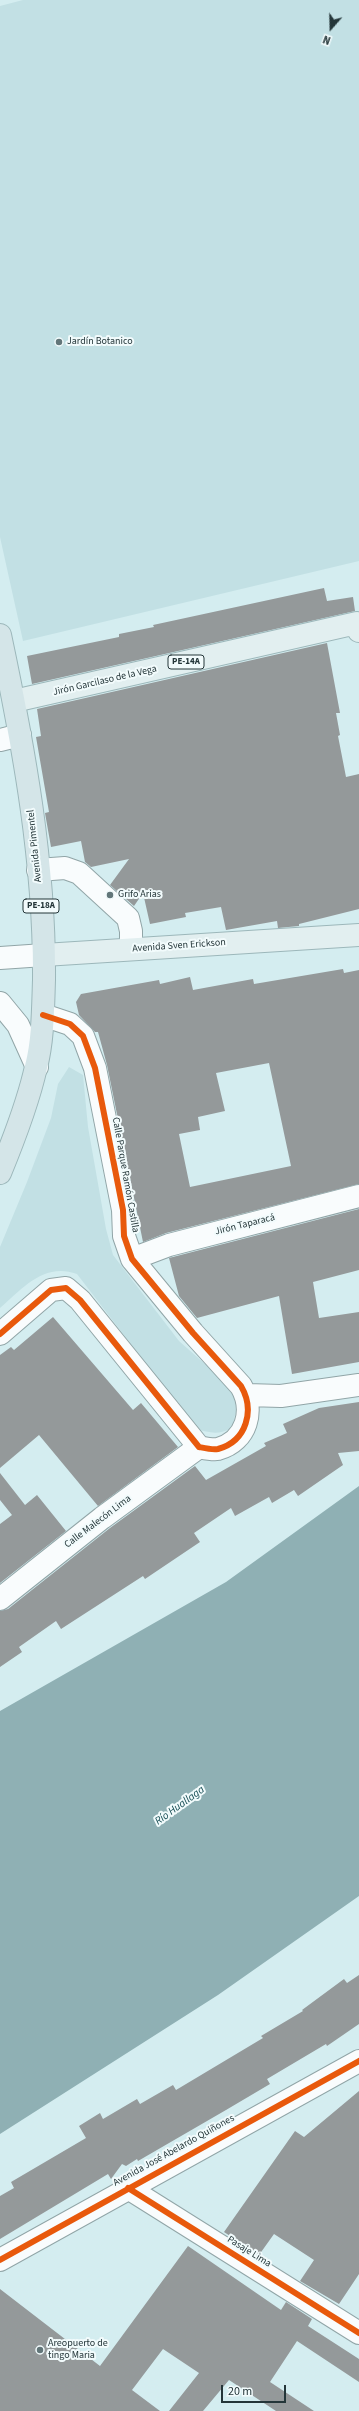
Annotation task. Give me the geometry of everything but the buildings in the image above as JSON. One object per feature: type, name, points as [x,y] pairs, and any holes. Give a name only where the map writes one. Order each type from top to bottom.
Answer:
[{"type":"highway","name":"Avenida Pimentel","points":[[0,635],[14,701],[10,737],[30,800],[38,870],[44,955],[43,1015],[37,1066],[11,1148],[0,1173]]},
{"type":"main road","name":"Jirón Garcilaso de la Vega","points":[[14,701],[358,626]]},
{"type":"main road","name":"Avenida Sven Erickson","points":[[44,955],[359,935]]},
{"type":"street","points":[[38,870],[65,868],[80,873],[128,918],[131,931],[130,950]]},
{"type":"street","name":"Avenida Sven Erickson","points":[[0,958],[44,955]]},
{"type":"street","points":[[0,1003],[18,1025],[37,1066]]},
{"type":"street","name":"Calle Parque Ramón Castilla","points":[[43,1015],[70,1024],[83,1036],[93,1062],[123,1210],[124,1236],[132,1259],[145,1276],[241,1386],[247,1395]]},
{"type":"street","name":"Jirón Taparacá","points":[[132,1259],[169,1245],[359,1196]]},
{"type":"street","points":[[0,1334],[51,1290],[66,1288],[80,1300],[199,1448],[217,1449],[238,1438],[246,1423],[250,1408],[247,1395],[281,1396],[359,1385]]},
{"type":"street","name":"Calle Malecón Lima","points":[[0,1599],[102,1518],[199,1448]]},
{"type":"street","name":"Avenida José Abelardo Quiñones","points":[[0,2260],[359,2061]]},
{"type":"street","name":"Pasaje Lima","points":[[128,2188],[359,2333]]},
{"type":"shaded area","points":[[23,0],[359,0],[359,561],[23,641],[0,537],[0,6]]},
{"type":"shaded area","points":[[69,1067],[83,1075],[88,1127],[106,1229],[113,1255],[179,1341],[223,1380],[234,1396],[236,1411],[232,1428],[223,1432],[214,1433],[196,1429],[77,1274],[65,1271],[54,1271],[44,1274],[26,1285],[0,1308],[0,1247],[27,1182],[51,1118],[58,1084]]},
{"type":"water","name":"Río Huallaga","points":[[359,1486],[359,1896],[218,1995],[0,2134],[0,1711],[226,1582]]},
{"type":"cycle path","points":[[0,1334],[51,1290],[66,1288],[80,1300],[199,1447],[218,1449],[228,1445],[236,1439],[246,1424],[248,1414],[247,1405],[241,1386],[193,1333],[132,1259],[124,1236],[123,1210],[95,1068],[83,1036],[70,1024],[43,1015]]},
{"type":"cycle path","points":[[0,2260],[359,2061]]},
{"type":"cycle path","points":[[128,2188],[359,2333]]},
{"type":"place","name":"Jardín Botanico","points":[[59,342]]},
{"type":"place","name":"Grifo Arias","points":[[110,895]]},
{"type":"place","name":"Areopuerto de tingo Maria","points":[[40,2350]]}]
